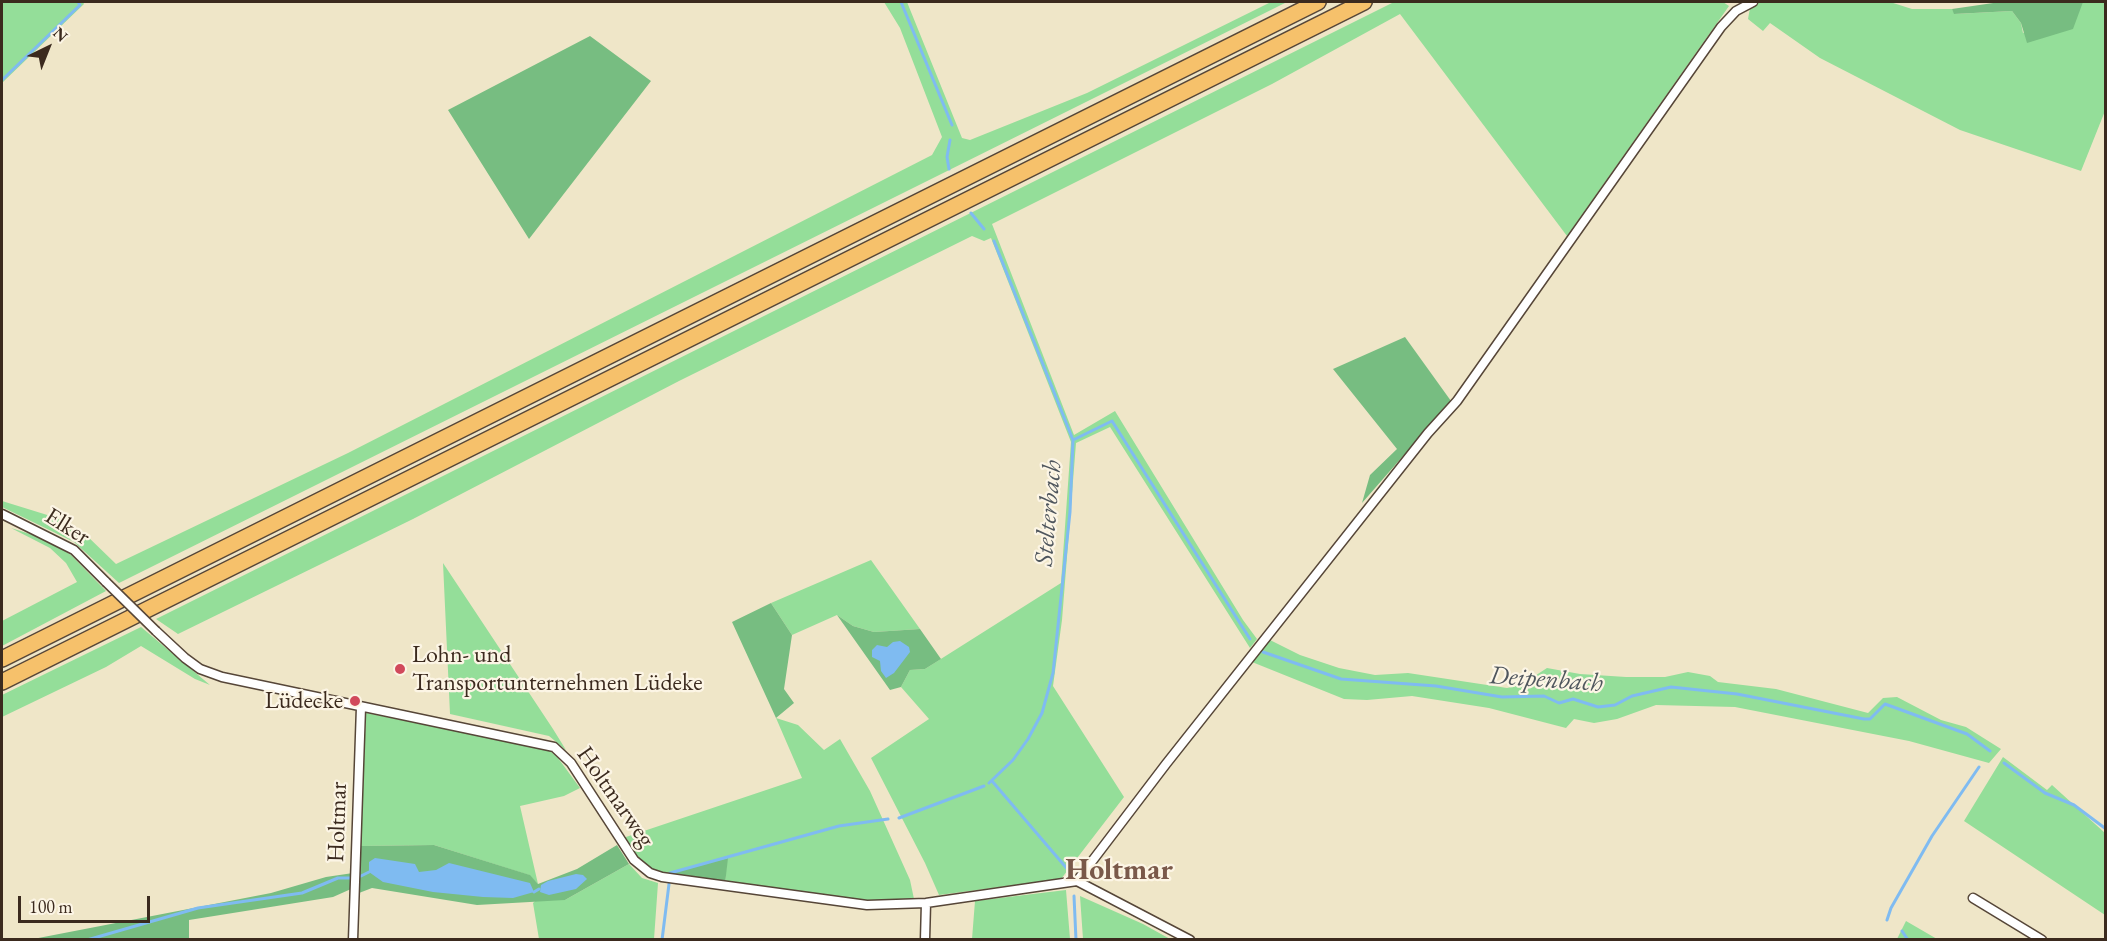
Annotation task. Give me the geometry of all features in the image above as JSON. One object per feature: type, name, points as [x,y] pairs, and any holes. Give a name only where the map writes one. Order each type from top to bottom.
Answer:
[{"type":"highway","points":[[2,659],[1317,2]]},
{"type":"highway","points":[[2,682],[1364,2]]},
{"type":"street","points":[[1190,939],[1077,881],[1180,745],[1428,433],[1457,401],[1721,27],[1736,11],[1753,2]]},
{"type":"street","name":"Elker","points":[[2,514],[74,550],[156,631]]},
{"type":"street","name":"Holtmarweg","points":[[156,631],[200,669],[222,677],[554,747],[572,763],[634,860],[650,873],[662,877],[867,905],[926,903],[1077,881]]},
{"type":"street","name":"Holtmar","points":[[353,939],[361,707]]},
{"type":"street","points":[[1973,897],[2042,939]]},
{"type":"street","points":[[925,939],[926,903]]},
{"type":"green space","points":[[2,2],[83,2],[84,4],[2,83]]},
{"type":"green space","points":[[884,2],[907,2],[962,138],[970,140],[1087,93],[1271,2],[1287,2],[119,583],[74,542],[2,507],[2,501],[57,518],[83,532],[116,564],[348,453],[932,155],[942,137],[900,28]]},
{"type":"green space","points":[[1394,2],[1723,2],[1729,6],[1567,236],[1400,14],[1272,84],[992,224],[1074,435],[1115,411],[1243,620],[1257,639],[1250,648],[1110,427],[1076,443],[1062,620],[1053,686],[1124,797],[1061,879],[939,895],[871,758],[929,719],[901,687],[910,670],[925,669],[1061,583],[1071,442],[991,238],[984,241],[972,236],[679,381],[413,519],[178,634],[156,619]]},
{"type":"green space","points":[[1758,2],[1890,2],[1912,9],[1952,9],[1955,14],[2012,11],[2021,23],[2023,33],[2083,2],[2105,2],[2105,111],[2081,171],[1960,130],[1820,58],[1770,23],[1763,31],[1748,19],[1750,8]]},
{"type":"green space","points":[[2000,2],[2083,2],[2073,29],[2027,43],[2021,23],[2012,11],[1954,14],[1952,9]]},
{"type":"green space","points":[[590,36],[651,81],[529,239],[448,110]]},
{"type":"green space","points":[[1405,337],[1451,401],[1362,503],[1370,475],[1397,449],[1333,369]]},
{"type":"green space","points":[[11,528],[46,539],[71,555],[106,591],[2,646],[2,621],[77,582],[66,563],[50,548]]},
{"type":"green space","points":[[871,560],[920,629],[874,632],[853,626],[837,615],[792,635],[771,603]]},
{"type":"green space","points":[[443,563],[566,750],[549,736],[450,714]]},
{"type":"green space","points":[[771,603],[792,635],[784,689],[794,703],[776,718],[732,622]]},
{"type":"green space","points":[[837,615],[853,626],[874,632],[920,629],[941,659],[925,669],[910,670],[901,687],[890,690]]},
{"type":"green space","points":[[141,627],[210,685],[195,679],[141,646],[106,667],[2,717],[2,695]]},
{"type":"green space","points":[[1270,640],[1300,655],[1339,668],[1375,675],[1408,673],[1507,688],[1521,685],[1547,668],[1580,674],[1626,677],[1665,677],[1688,672],[1710,676],[1718,682],[1776,689],[1868,713],[1883,698],[1897,697],[1941,720],[1966,727],[2001,749],[1989,763],[1909,741],[1735,707],[1656,705],[1617,719],[1594,723],[1574,719],[1566,728],[1489,708],[1412,696],[1367,700],[1344,699],[1252,662]]},
{"type":"green space","points":[[366,713],[536,747],[550,751],[558,758],[580,788],[564,796],[520,806],[538,884],[529,875],[434,845],[360,846]]},
{"type":"green space","points":[[776,718],[798,725],[824,750],[840,739],[870,791],[910,880],[914,899],[871,901],[725,884],[727,858],[663,874],[639,862],[623,838],[802,778]]},
{"type":"green space","points":[[2003,757],[2047,790],[2052,785],[2105,833],[2105,915],[1964,821]]},
{"type":"green space","points":[[434,845],[530,875],[538,884],[577,869],[617,845],[629,864],[565,900],[477,905],[372,888],[359,893],[360,846]]},
{"type":"green space","points":[[728,858],[725,884],[663,874]]},
{"type":"green space","points":[[629,864],[642,878],[658,883],[654,939],[539,939],[533,903],[536,900],[565,900]]},
{"type":"green space","points":[[353,873],[351,889],[333,897],[189,920],[189,939],[28,940],[271,893],[326,877]]},
{"type":"green space","points":[[1066,890],[1070,939],[972,939],[975,901]]},
{"type":"green space","points":[[1080,896],[1143,924],[1170,939],[1083,939]]},
{"type":"green space","points":[[1906,921],[1937,939],[1897,939]]},
{"type":"water","points":[[900,641],[909,647],[910,652],[894,673],[886,678],[881,671],[880,661],[872,657],[872,650],[877,645],[887,647],[893,642]]},
{"type":"water","points":[[375,858],[415,864],[419,872],[436,870],[449,863],[530,883],[534,892],[513,898],[483,897],[433,892],[383,882],[369,872],[369,862]]},
{"type":"water","points":[[576,874],[583,875],[587,879],[576,889],[549,895],[540,892],[541,885],[548,881]]},
{"type":"waterway","points":[[2,80],[80,5],[78,2]]},
{"type":"waterway","name":"Stelterbach","points":[[901,2],[952,125]]},
{"type":"waterway","name":"Stelterbach","points":[[949,169],[947,157],[950,140]]},
{"type":"waterway","name":"Stelterbach","points":[[971,213],[984,229]]},
{"type":"waterway","name":"Stelterbach","points":[[989,783],[1013,760],[1028,739],[1042,713],[1053,673],[1070,512],[1073,440],[994,241]]},
{"type":"waterway","name":"Deipenbach","points":[[1073,440],[1112,421],[1250,639]]},
{"type":"waterway","name":"Deipenbach","points":[[1263,652],[1341,679],[1436,686],[1502,697],[1544,696],[1559,703],[1573,699],[1598,707],[1615,705],[1632,696],[1671,687],[1737,694],[1864,719],[1870,719],[1885,704],[1967,734],[1990,751]]},
{"type":"waterway","points":[[2004,763],[2045,793],[2074,805],[2106,829]]},
{"type":"waterway","name":"Deipenbach","points":[[1887,920],[1891,908],[1932,836],[1979,767]]},
{"type":"waterway","points":[[992,781],[1069,871]]},
{"type":"waterway","name":"Stelterbach","points":[[899,818],[984,786]]},
{"type":"waterway","name":"Stelterbach","points":[[670,873],[839,826],[888,819]]},
{"type":"waterway","points":[[361,876],[369,872]]},
{"type":"waterway","points":[[87,940],[198,908],[302,893],[338,878],[352,878]]},
{"type":"waterway","name":"Stelterbach","points":[[662,940],[669,884]]},
{"type":"waterway","points":[[534,892],[539,889]]},
{"type":"waterway","points":[[1074,896],[1076,940]]},
{"type":"waterway","name":"Deipenbach","points":[[1902,931],[1908,940]]},
{"type":"place","name":"Lohn- und Transportunternehmen Lüdeke","points":[[400,669]]},
{"type":"place","name":"Lüdecke","points":[[355,701]]},
{"type":"district","name":"Holtmar","points":[[1119,871]]}]
